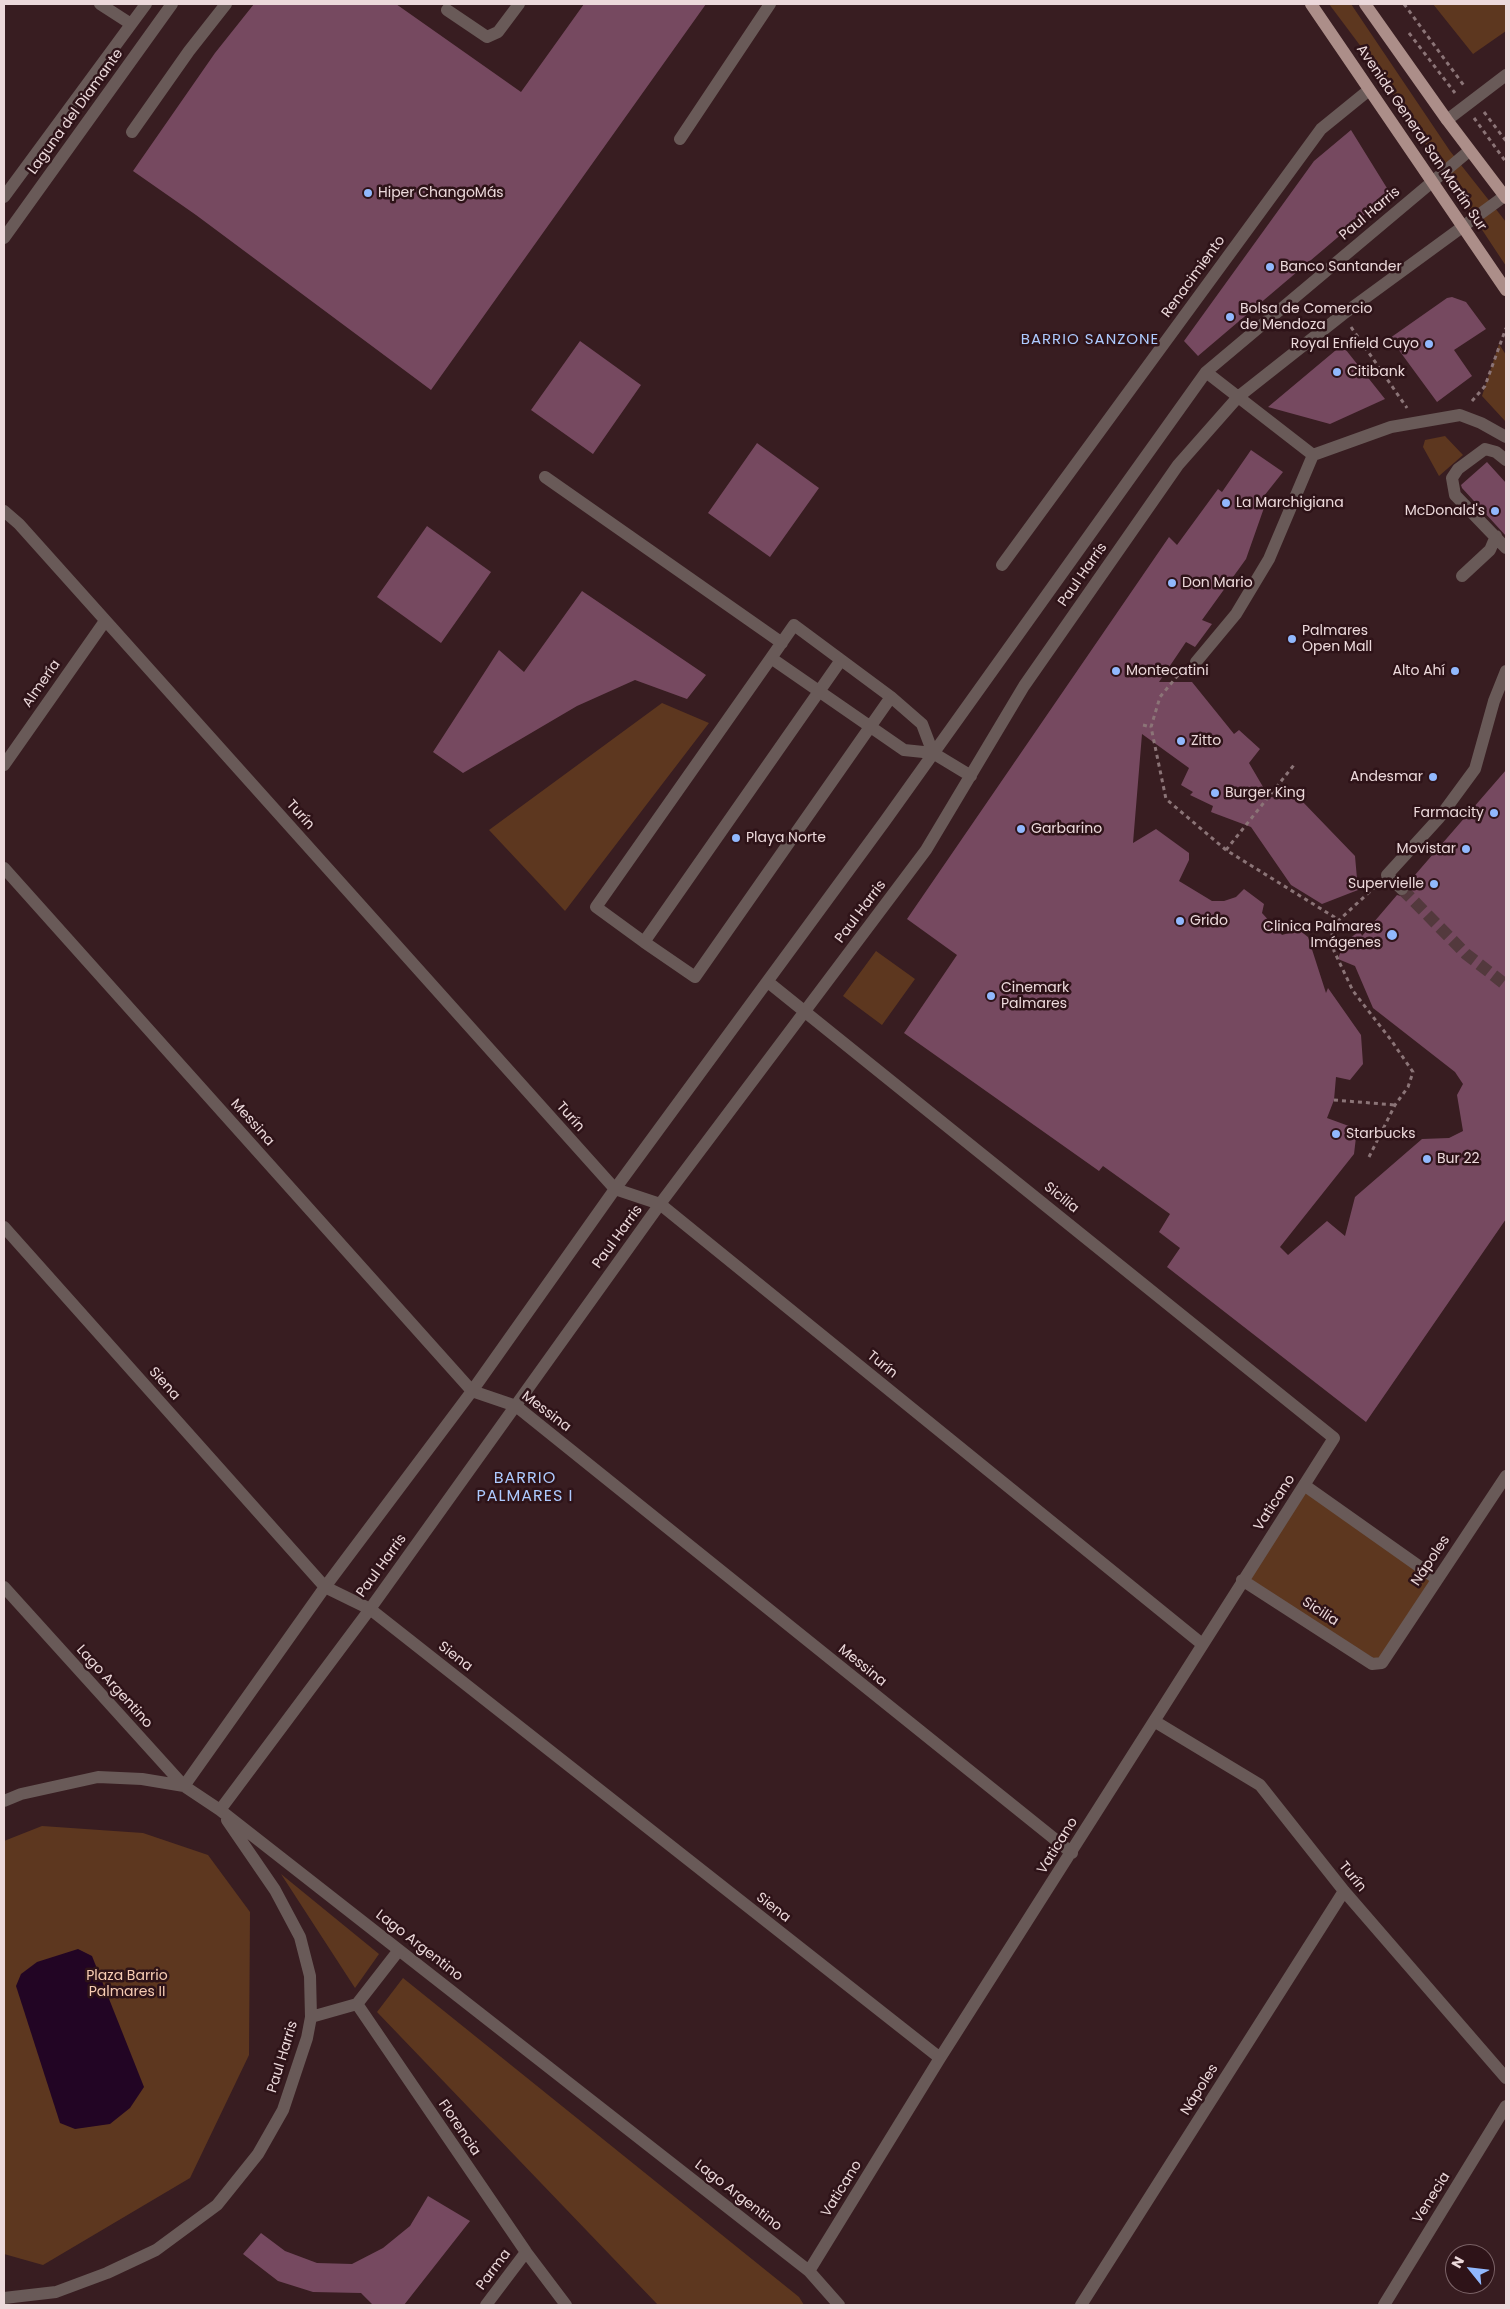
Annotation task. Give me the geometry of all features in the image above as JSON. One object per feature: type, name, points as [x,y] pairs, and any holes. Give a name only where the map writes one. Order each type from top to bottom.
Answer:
[{"type":"main road","name":"Avenida General San Martín Sur","points":[[1311,4],[1506,290]]},
{"type":"main road","points":[[1366,4],[1447,120],[1506,197]]},
{"type":"street","points":[[100,4],[131,24]]},
{"type":"street","name":"Laguna del Diamante","points":[[4,197],[146,4]]},
{"type":"street","name":"Laguna del Diamante","points":[[4,238],[172,4]]},
{"type":"street","points":[[132,132],[189,51],[226,4]]},
{"type":"street","points":[[445,6],[487,37],[498,32],[519,4]]},
{"type":"street","points":[[680,139],[770,4]]},
{"type":"street","points":[[1447,120],[1506,75]]},
{"type":"street","name":"Renacimiento","points":[[1002,566],[1321,129],[1369,90]]},
{"type":"street","name":"Paul Harris","points":[[184,1786],[325,1587],[472,1391],[615,1189],[934,753],[1206,372],[1470,151]]},
{"type":"street","name":"Paul Harris","points":[[4,2298],[56,2292],[107,2273],[156,2250],[217,2205],[258,2154],[283,2110],[307,2038],[311,2017],[310,1976],[300,1937],[275,1890],[220,1810],[370,1609],[660,1204],[926,850],[1024,686],[1178,465],[1238,397],[1342,314],[1506,197]]},
{"type":"street","points":[[1206,372],[1313,455]]},
{"type":"street","points":[[1196,662],[1236,614],[1269,559],[1313,455],[1391,427],[1416,421],[1460,415],[1481,423],[1506,437]]},
{"type":"street","points":[[1506,460],[1496,452],[1485,450],[1476,454],[1458,469],[1452,478],[1455,496],[1506,548]]},
{"type":"street","points":[[546,477],[782,643]]},
{"type":"street","name":"Turín","points":[[4,511],[18,524],[615,1189],[660,1204],[1202,1644]]},
{"type":"street","points":[[1462,576],[1490,550],[1496,536]]},
{"type":"street","name":"Almería","points":[[4,764],[105,621]]},
{"type":"street","points":[[891,697],[695,977],[596,907],[794,625],[891,697],[922,724],[934,753]]},
{"type":"street","points":[[771,658],[904,750],[934,753],[971,776]]},
{"type":"street","points":[[644,942],[841,660]]},
{"type":"street","points":[[1402,889],[1387,875],[1439,818],[1474,769],[1494,701],[1506,671]]},
{"type":"street","name":"Messina","points":[[4,868],[472,1391],[516,1406],[1072,1853]]},
{"type":"street","name":"Sicilia","points":[[768,982],[1334,1438]]},
{"type":"street","name":"Siena","points":[[4,1227],[325,1587],[370,1609],[940,2058]]},
{"type":"street","name":"Vaticano","points":[[809,2271],[940,2058],[1334,1438]]},
{"type":"street","name":"Nápoles","points":[[1382,1663],[1506,1476]]},
{"type":"street","points":[[1304,1485],[1437,1578]]},
{"type":"street","name":"Sicilia","points":[[1242,1580],[1372,1664],[1382,1663]]},
{"type":"street","name":"Lago Argentino","points":[[4,1587],[184,1786],[220,1810],[809,2271],[839,2305]]},
{"type":"street","name":"Turín","points":[[1154,1721],[1260,1785],[1344,1891],[1506,2078]]},
{"type":"street","points":[[4,1802],[21,1794],[98,1777],[142,1779],[184,1786]]},
{"type":"street","name":"Nápoles","points":[[1081,2305],[1344,1891]]},
{"type":"street","points":[[311,2017],[357,2004],[400,1950]]},
{"type":"street","name":"Florencia","points":[[357,2004],[526,2252],[566,2305]]},
{"type":"street","name":"Venecia","points":[[1384,2305],[1506,2106]]},
{"type":"street","name":"Parma","points":[[486,2305],[526,2252]]},
{"type":"path","points":[[1404,4],[1470,103],[1506,162]]},
{"type":"path","points":[[1404,28],[1506,141]]},
{"type":"path","points":[[1342,314],[1416,421]]},
{"type":"path","points":[[1460,415],[1485,386],[1506,328]]},
{"type":"path","points":[[1196,662],[1183,669],[1160,697],[1152,728],[1166,798],[1226,850],[1339,920]]},
{"type":"path","points":[[1142,725],[1152,728]]},
{"type":"path","points":[[1226,850],[1294,765]]},
{"type":"path","points":[[1369,1157],[1395,1105],[1408,1087],[1413,1072],[1353,991],[1334,952],[1332,933],[1339,920],[1387,875]]},
{"type":"path","points":[[1334,1100],[1395,1105]]},
{"type":"green space","points":[[1329,4],[1351,4],[1450,151],[1506,222],[1506,266],[1359,44]]},
{"type":"green space","points":[[1433,4],[1506,4],[1506,31],[1473,54]]},
{"type":"green space","points":[[1499,344],[1506,355],[1506,422],[1482,396]]},
{"type":"green space","points":[[1445,436],[1463,455],[1439,476],[1423,447],[1425,440]]},
{"type":"green space","points":[[662,703],[709,723],[565,911],[489,830]]},
{"type":"green space","points":[[876,951],[915,979],[882,1025],[843,996]]},
{"type":"green space","points":[[1304,1485],[1437,1579],[1382,1663],[1242,1580]]},
{"type":"green space","name":"Plaza Barrio Palmares II","points":[[42,1826],[143,1833],[208,1855],[250,1912],[249,2055],[190,2178],[43,2265],[4,2254],[4,1841]]},
{"type":"green space","points":[[281,1874],[379,1954],[355,1988]]},
{"type":"green space","points":[[403,1978],[799,2297],[804,2305],[658,2305],[377,2012]]},
{"type":"shaded area","points":[[78,1949],[92,1956],[144,2087],[130,2108],[110,2124],[75,2129],[60,2123],[16,1986],[21,1974],[37,1962]]},
{"type":"building","name":"Hiper ChangoMás","points":[[254,4],[396,4],[521,92],[584,4],[706,4],[431,390],[196,215],[133,171],[215,53]]},
{"type":"building","name":"Banco Santander","points":[[1351,130],[1390,193],[1198,356],[1184,341],[1314,161]]},
{"type":"building","name":"Royal Enfield Cuyo","points":[[1452,297],[1466,302],[1486,329],[1454,350],[1472,376],[1437,402],[1390,338],[1447,298]]},
{"type":"building","points":[[580,341],[641,385],[593,454],[531,410]]},
{"type":"building","name":"Citibank","points":[[1342,345],[1385,399],[1330,424],[1268,407]]},
{"type":"building","points":[[757,443],[819,488],[770,557],[708,513]]},
{"type":"building","points":[[1251,450],[1283,472],[1260,501],[1265,505],[1246,559],[1202,620],[1212,624],[1195,647],[1186,642],[1159,682],[1192,682],[1234,734],[1239,730],[1260,749],[1249,763],[1269,797],[1300,799],[1355,856],[1358,890],[1322,904],[1291,885],[1251,827],[1211,812],[1213,806],[1190,795],[1193,792],[1181,785],[1189,768],[1142,734],[1133,843],[1156,829],[1189,853],[1189,860],[1179,881],[1212,901],[1224,901],[1236,897],[1244,889],[1264,904],[1262,913],[1282,935],[1299,930],[1308,937],[1326,993],[1328,988],[1361,1035],[1363,1064],[1350,1080],[1336,1077],[1334,1100],[1327,1118],[1357,1129],[1354,1154],[1280,1247],[1288,1255],[1327,1221],[1345,1236],[1355,1197],[1422,1139],[1449,1138],[1463,1131],[1457,1095],[1463,1084],[1455,1072],[1373,1008],[1355,966],[1338,959],[1344,942],[1360,931],[1362,936],[1397,895],[1404,897],[1408,894],[1410,887],[1408,883],[1506,770],[1506,1219],[1366,1422],[1167,1267],[1180,1248],[1159,1232],[1170,1214],[1103,1166],[1099,1171],[904,1033],[957,955],[907,919],[1169,537],[1177,545],[1218,489],[1222,492]]},
{"type":"building","name":"McDonald's","points":[[1487,462],[1506,483],[1506,536],[1461,485]]},
{"type":"building","points":[[427,526],[491,572],[441,643],[377,597]]},
{"type":"building","points":[[582,591],[706,675],[687,699],[635,680],[577,706],[463,773],[433,752],[499,650],[524,672]]},
{"type":"building","points":[[428,2196],[470,2221],[404,2305],[373,2305],[361,2293],[313,2292],[278,2281],[243,2254],[261,2233],[285,2251],[317,2263],[352,2264],[383,2248],[410,2226]]},
{"type":"tunnel","points":[[1402,889],[1466,954],[1506,985]]},
{"type":"place","name":"Hiper ChangoMás","points":[[368,193]]},
{"type":"place","name":"Banco Santander","points":[[1270,267]]},
{"type":"place","name":"Bolsa de Comercio de Mendoza","points":[[1230,317]]},
{"type":"place","name":"Royal Enfield Cuyo","points":[[1429,344]]},
{"type":"place","name":"Citibank","points":[[1337,372]]},
{"type":"place","name":"La Marchigiana","points":[[1226,503]]},
{"type":"place","name":"McDonald's","points":[[1495,511]]},
{"type":"place","name":"Don Mario","points":[[1172,583]]},
{"type":"place","name":"Palmares Open Mall","points":[[1292,639]]},
{"type":"place","name":"Montecatini","points":[[1116,671]]},
{"type":"place","name":"Alto Ahí","points":[[1455,671]]},
{"type":"place","name":"Zitto","points":[[1181,741]]},
{"type":"place","name":"Andesmar","points":[[1433,777]]},
{"type":"place","name":"Burger King","points":[[1215,793]]},
{"type":"place","name":"Farmacity","points":[[1494,813]]},
{"type":"place","name":"Garbarino","points":[[1021,829]]},
{"type":"place","name":"Playa Norte","points":[[736,838]]},
{"type":"place","name":"Movistar","points":[[1466,849]]},
{"type":"place","name":"Supervielle","points":[[1434,884]]},
{"type":"place","name":"Grido","points":[[1180,921]]},
{"type":"place","name":"Clinica Palmares Imágenes","points":[[1392,935]]},
{"type":"place","name":"Cinemark Palmares","points":[[991,996]]},
{"type":"place","name":"Starbucks","points":[[1336,1134]]},
{"type":"place","name":"Bur 22","points":[[1427,1159]]},
{"type":"district","name":"BARRIO SANZONE","points":[[1090,340]]},
{"type":"district","name":"BARRIO PALMARES I","points":[[525,1488]]}]
